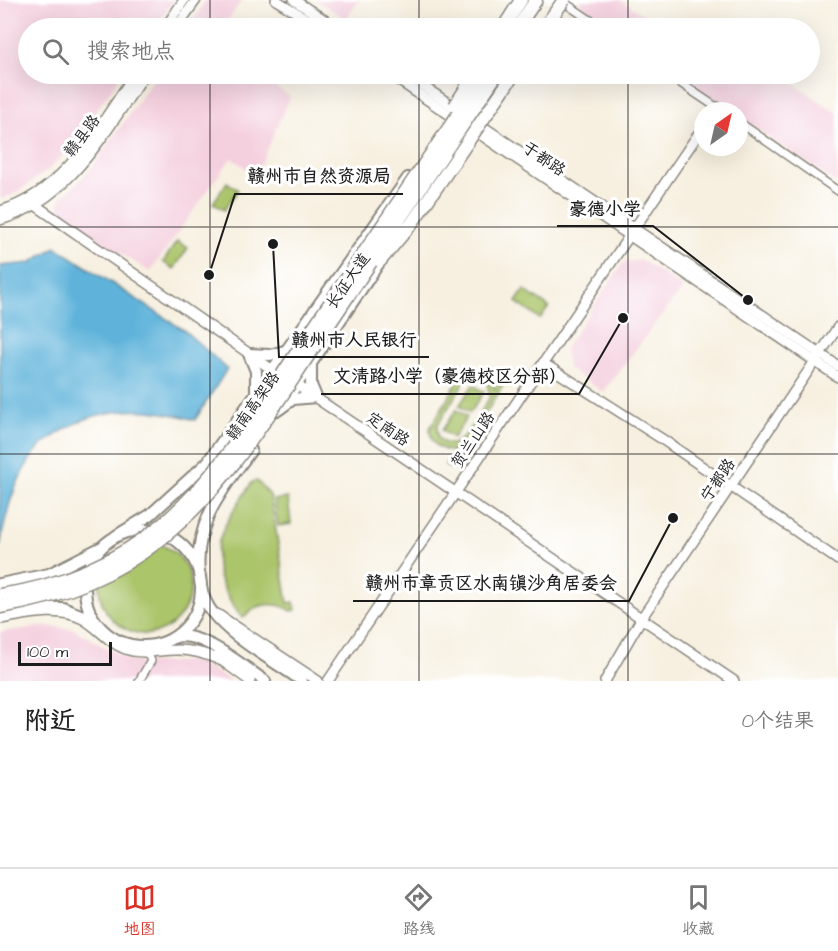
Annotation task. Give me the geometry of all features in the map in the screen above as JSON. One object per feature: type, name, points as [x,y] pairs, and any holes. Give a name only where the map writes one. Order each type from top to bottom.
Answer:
[{"type":"highway","points":[[509,18],[521,0]]},
{"type":"highway","points":[[524,18],[536,0]]},
{"type":"highway","points":[[534,18],[546,0]]},
{"type":"highway","points":[[550,18],[560,0]]},
{"type":"highway","points":[[384,224],[468,84]]},
{"type":"highway","name":"赣南高架路","points":[[0,595],[36,588],[83,572],[143,538],[183,505],[217,467],[479,84]]},
{"type":"highway","name":"赣南高架路","points":[[0,608],[71,590],[116,568],[159,541],[180,523],[224,477],[341,308],[490,84]]},
{"type":"highway","points":[[341,308],[412,223],[507,84]]},
{"type":"main road","points":[[517,18],[529,0]]},
{"type":"main road","points":[[546,18],[560,0]]},
{"type":"main road","name":"长征大道","points":[[116,536],[150,515],[207,463],[472,84]]},
{"type":"main road","name":"长征大道","points":[[200,580],[198,544],[209,514],[501,84]]},
{"type":"main road","points":[[255,397],[256,371],[249,354],[270,355],[288,350]]},
{"type":"main road","points":[[279,410],[294,399],[316,397],[310,378],[312,362]]},
{"type":"main road","points":[[0,585],[38,577],[69,565],[116,536],[136,530],[167,535],[191,555],[200,580],[201,593],[210,609],[230,630],[302,681]]},
{"type":"main road","points":[[102,546],[89,566],[85,588],[90,610],[103,629]]},
{"type":"main road","points":[[0,608],[33,606],[63,608],[92,618],[103,629],[122,641],[145,649],[179,634],[193,617],[200,580]]},
{"type":"main road","points":[[159,643],[179,636],[188,637],[212,646],[265,681]]},
{"type":"street","points":[[172,18],[184,0]]},
{"type":"street","points":[[183,18],[196,0]]},
{"type":"street","points":[[276,0],[305,18]]},
{"type":"street","points":[[294,0],[322,18]]},
{"type":"street","points":[[560,0],[587,18]]},
{"type":"street","name":"赣县路","points":[[31,204],[81,152],[128,84]]},
{"type":"street","name":"赣县路","points":[[31,204],[66,181],[88,155],[138,84]]},
{"type":"street","points":[[406,84],[453,112]]},
{"type":"street","points":[[418,84],[453,112]]},
{"type":"street","points":[[682,84],[707,102]]},
{"type":"street","name":"于都路","points":[[453,112],[818,358],[838,377]]},
{"type":"street","points":[[748,129],[838,191]]},
{"type":"street","name":"贺兰山路","points":[[328,681],[694,140]]},
{"type":"street","points":[[0,211],[31,204]]},
{"type":"street","points":[[0,220],[31,204]]},
{"type":"street","name":"定南路","points":[[31,204],[734,681]]},
{"type":"street","name":"宁都路","points":[[605,681],[641,619],[838,327]]},
{"type":"street","name":"于都路","points":[[818,358],[838,366]]},
{"type":"street","points":[[543,363],[838,560]]},
{"type":"street","points":[[0,579],[38,577]]},
{"type":"street","points":[[210,609],[318,681]]},
{"type":"street","points":[[0,619],[38,613],[73,616],[82,619],[118,646],[183,650],[220,660]]},
{"type":"street","points":[[188,637],[250,681]]},
{"type":"street","points":[[139,681],[151,660],[145,649]]},
{"type":"shaded area","points":[[0,0],[174,0],[161,18],[18,18],[18,84],[115,84],[69,149],[48,170],[15,194],[0,199]]},
{"type":"shaded area","points":[[206,0],[242,0],[229,18],[194,18]]},
{"type":"shaded area","points":[[316,0],[359,0],[344,18]]},
{"type":"shaded area","points":[[580,0],[620,0],[649,18],[595,18],[583,10]]},
{"type":"shaded area","points":[[150,84],[270,84],[290,97],[256,175],[231,158],[150,272],[63,217],[58,204],[62,197],[91,169]]},
{"type":"shaded area","points":[[691,84],[794,84],[838,113],[838,184],[748,123],[748,102],[718,102]]},
{"type":"shaded area","points":[[641,260],[683,288],[603,392],[568,368],[565,348],[623,263]]},
{"type":"shaded area","points":[[45,626],[73,629],[128,660],[142,663],[196,661],[231,681],[0,681],[0,632]]},
{"type":"green space","points":[[227,182],[238,190],[224,210],[213,203]]},
{"type":"green space","points":[[177,241],[188,248],[174,269],[163,262]]},
{"type":"green space","points":[[524,290],[549,307],[540,319],[516,302]]},
{"type":"green space","points":[[476,372],[488,376],[495,389],[500,381],[504,384],[451,469],[445,465],[454,451],[444,450],[436,445],[430,428],[460,378]],"holes":[[[475,377],[487,383],[490,397],[468,432],[453,444],[446,443],[438,437],[437,426],[465,380]]]},
{"type":"green space","points":[[473,385],[484,392],[470,413],[459,406]]},
{"type":"green space","points":[[456,410],[467,417],[453,438],[442,430]]},
{"type":"green space","points":[[257,481],[270,495],[288,603],[294,602],[296,610],[266,605],[254,609],[243,618],[234,608],[220,579],[217,549],[234,509],[252,482]]},
{"type":"green space","points":[[288,498],[291,524],[278,526],[274,500]]},
{"type":"green space","points":[[157,543],[178,556],[189,572],[190,591],[185,609],[173,623],[157,632],[138,633],[118,624],[106,611],[99,584]]},
{"type":"water","points":[[56,247],[184,330],[227,369],[195,420],[160,412],[108,413],[75,424],[44,443],[22,472],[8,509],[0,547],[0,266],[30,263]]},
{"type":"place","name":"赣州市人民银行","points":[[273,244]]},
{"type":"place","name":"赣州市自然资源局","points":[[209,275]]},
{"type":"place","name":"豪德小学","points":[[748,300]]},
{"type":"place","name":"文清路小学（豪德校区分部）","points":[[623,318]]},
{"type":"place","name":"赣州市章贡区水南镇沙角居委会","points":[[673,518]]}]
